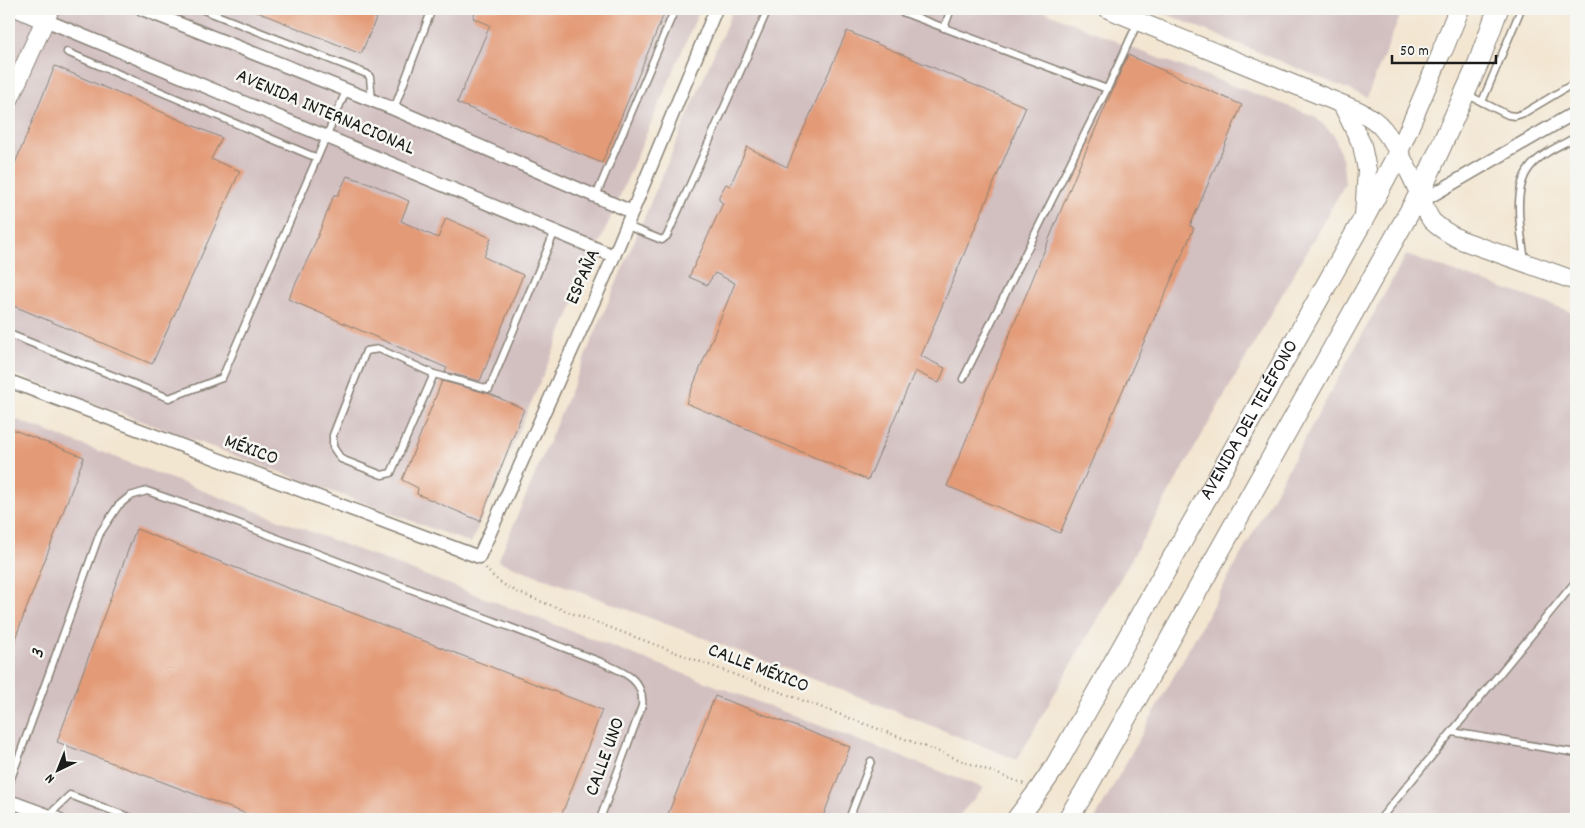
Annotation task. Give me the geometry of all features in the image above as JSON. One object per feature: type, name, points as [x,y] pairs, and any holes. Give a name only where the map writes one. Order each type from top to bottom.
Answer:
[{"type":"main road","name":"AVENIDA INTERNACIONAL","points":[[20,9],[48,14]]},
{"type":"main road","points":[[1108,9],[1373,119],[1384,129],[1421,197],[1426,211],[1433,221],[1445,232],[1461,240],[1576,281]]},
{"type":"main road","name":"AVENIDA DEL TELÉFONO","points":[[1017,819],[1039,790],[1072,736],[1364,218],[1398,154],[1459,9]]},
{"type":"main road","name":"AVENIDA DEL TELÉFONO","points":[[1068,819],[1421,197],[1473,97],[1498,9]]},
{"type":"main road","points":[[9,100],[48,14]]},
{"type":"main road","points":[[1344,106],[1362,145],[1367,170],[1364,218]]},
{"type":"street","name":"AVENIDA INTERNACIONAL","points":[[142,9],[394,109],[632,212]]},
{"type":"street","name":"ESPAÑA","points":[[479,557],[627,226],[716,9]]},
{"type":"street","name":"AVENIDA INTERNACIONAL","points":[[48,14],[327,136],[614,256]]},
{"type":"street","points":[[1421,197],[1576,112]]},
{"type":"street","name":"MÉXICO","points":[[9,381],[479,557]]},
{"type":"street","points":[[9,800],[51,818]]},
{"type":"lane","points":[[201,9],[367,74],[370,77],[372,101]]},
{"type":"lane","points":[[394,109],[432,9]]},
{"type":"lane","points":[[596,196],[675,9]]},
{"type":"lane","points":[[627,226],[662,240],[668,236],[768,9]]},
{"type":"lane","points":[[894,9],[1107,89]]},
{"type":"lane","points":[[944,28],[951,9]]},
{"type":"lane","points":[[1521,9],[1473,97],[1508,115],[1515,116],[1524,113],[1576,82]]},
{"type":"lane","points":[[963,379],[1107,89],[1138,21]]},
{"type":"lane","points":[[67,52],[317,158]]},
{"type":"lane","points":[[9,334],[169,398],[222,378],[346,91]]},
{"type":"lane","points":[[1526,263],[1519,217],[1523,182],[1530,167],[1540,157],[1576,137]]},
{"type":"lane","points":[[434,374],[391,472],[382,475],[341,459],[333,447],[333,435],[366,351],[379,349],[434,374],[489,389],[555,231]]},
{"type":"lane","name":"3","points":[[9,784],[100,533],[118,506],[130,496],[147,491],[222,517],[607,665],[635,681],[643,696],[642,706]]},
{"type":"lane","points":[[1380,819],[1576,581]]},
{"type":"lane","name":"CALLE UNO","points":[[600,819],[642,706]]},
{"type":"lane","points":[[1452,732],[1576,753]]},
{"type":"lane","points":[[849,819],[871,761]]},
{"type":"lane","points":[[51,818],[70,795],[134,819]]},
{"type":"path","name":"CALLE MÉXICO","points":[[479,557],[486,569],[496,580],[520,593],[1039,790]]},
{"type":"shaded area","points":[[9,9],[700,9],[471,543],[9,372]]},
{"type":"shaded area","points":[[733,9],[1039,9],[1140,51],[1314,116],[1334,135],[1343,161],[1345,184],[1017,760],[855,695],[498,561]]},
{"type":"shaded area","points":[[1154,9],[1403,9],[1367,97]]},
{"type":"shaded area","points":[[1406,255],[1576,313],[1576,819],[1095,819]]},
{"type":"shaded area","points":[[9,417],[984,788],[956,819],[9,819]]},
{"type":"building","points":[[250,9],[380,9],[361,54]]},
{"type":"building","points":[[476,9],[666,9],[602,163],[457,103],[490,25],[473,18]]},
{"type":"building","points":[[847,31],[1026,107],[921,356],[945,368],[939,383],[915,371],[868,480],[686,403],[735,283],[715,273],[707,285],[689,277],[723,203],[719,200],[719,196],[726,184],[730,186],[747,147],[787,167]]},
{"type":"building","points":[[1128,55],[1242,105],[1190,226],[1194,228],[1060,533],[947,486],[1078,169]]},
{"type":"building","points":[[55,66],[222,138],[211,159],[240,171],[152,364],[9,304],[9,178]]},
{"type":"building","points":[[347,176],[372,184],[409,201],[401,221],[438,238],[446,218],[491,238],[484,257],[523,275],[480,381],[445,372],[447,368],[288,299],[313,248],[334,195],[338,195]]},
{"type":"building","points":[[442,381],[490,394],[524,409],[480,521],[417,494],[418,488],[402,480]]},
{"type":"building","points":[[9,428],[84,457],[10,652],[9,652]]},
{"type":"building","points":[[136,529],[602,710],[560,819],[260,819],[57,742]]},
{"type":"building","points":[[715,696],[850,747],[822,819],[666,819]]}]
